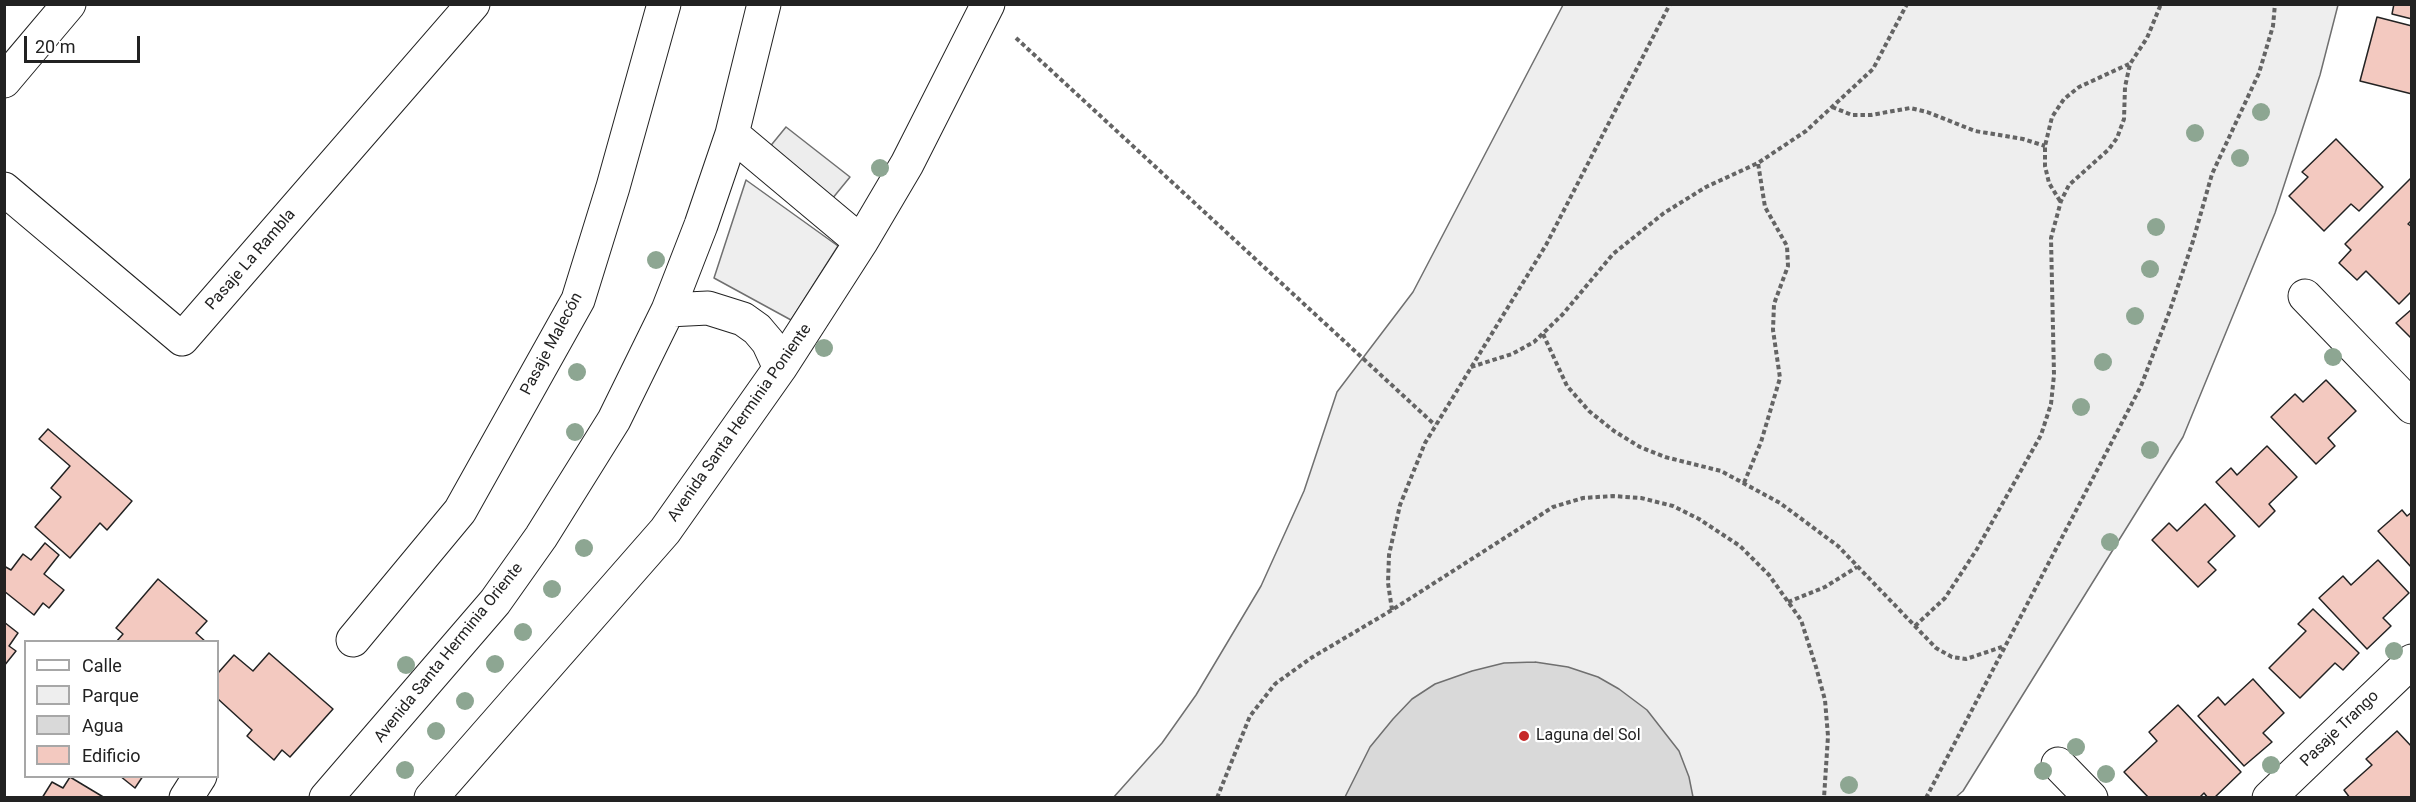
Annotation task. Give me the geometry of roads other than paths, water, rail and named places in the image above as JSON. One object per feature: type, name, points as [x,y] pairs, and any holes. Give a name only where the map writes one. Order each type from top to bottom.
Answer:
[{"type":"street","points":[[4,81],[69,4]]},
{"type":"street","name":"Pasaje La Rambla","points":[[4,189],[182,339],[473,4]]},
{"type":"street","name":"Pasaje Malecón","points":[[353,640],[460,511],[578,300],[613,187],[664,4]]},
{"type":"street","name":"Avenida Santa Herminia Oriente","points":[[326,798],[495,602],[541,537],[615,420],[668,310],[701,225],[732,134],[764,4]]},
{"type":"street","name":"Avenida Santa Herminia Poniente","points":[[431,798],[665,531],[780,368],[861,242],[907,164],[988,4]]},
{"type":"street","points":[[732,134],[861,242]]},
{"type":"street","points":[[2305,296],[2412,407]]},
{"type":"street","points":[[668,310],[708,308],[743,319],[757,329],[768,342],[780,368]]},
{"type":"street","name":"Pasaje Trango","points":[[2269,798],[2412,661]]},
{"type":"street","points":[[2058,764],[2091,798]]},
{"type":"street","points":[[186,798],[199,778]]},
{"type":"water","name":"Laguna del Sol","points":[[1535,662],[1568,667],[1598,677],[1647,710],[1679,751],[1689,777],[1693,797],[1345,797],[1370,747],[1412,699],[1435,684],[1472,671],[1504,663]]},
{"type":"place","name":"Laguna del Sol","points":[[1524,736]]}]
